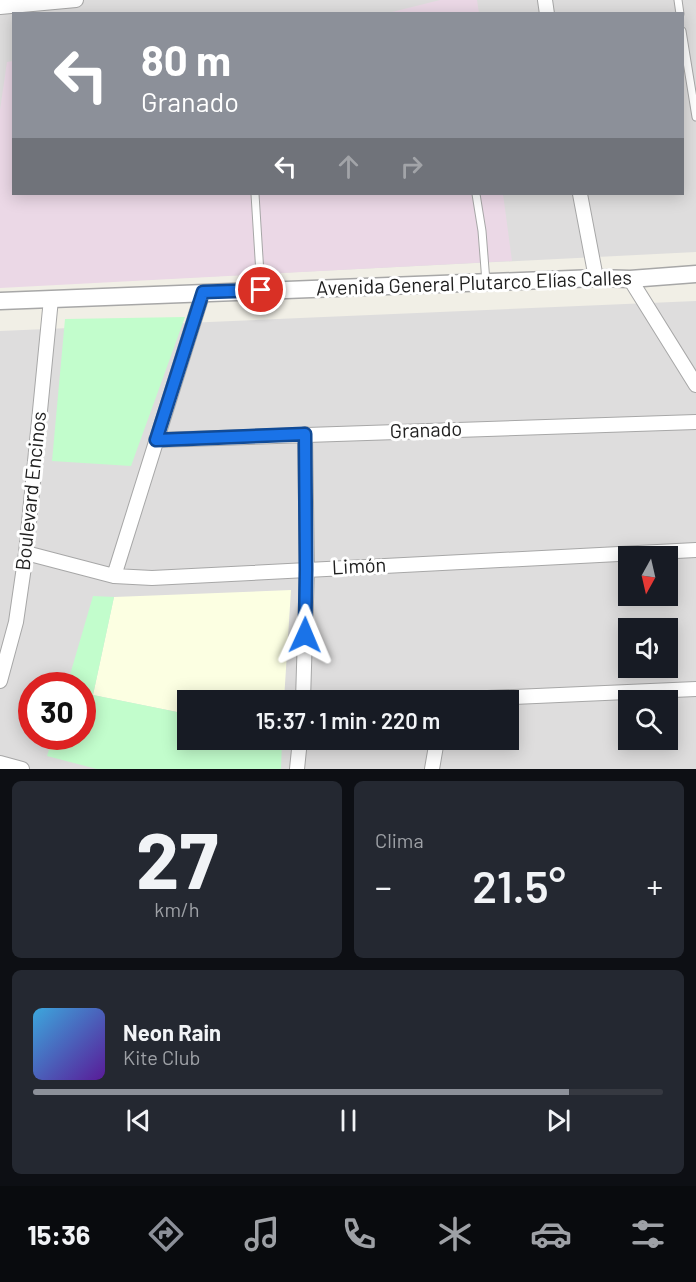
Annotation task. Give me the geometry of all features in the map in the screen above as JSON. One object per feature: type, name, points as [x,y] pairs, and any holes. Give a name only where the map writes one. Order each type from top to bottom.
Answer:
[{"type":"street","points":[[0,7],[76,0]]},
{"type":"street","points":[[580,195],[596,278]]},
{"type":"street","name":"Avenida General Plutarco Elías Calles","points":[[0,301],[596,278],[630,279],[696,273]]},
{"type":"street","points":[[630,279],[696,385]]},
{"type":"street","points":[[114,576],[203,292]]},
{"type":"street","name":"Boulevard Encinos","points":[[0,681],[16,622],[26,553],[51,299]]},
{"type":"street","name":"Granado","points":[[156,440],[696,422]]},
{"type":"street","points":[[303,690],[306,569],[305,434]]},
{"type":"street","name":"Limón","points":[[26,553],[114,576],[152,578],[696,550]]},
{"type":"street","points":[[0,622],[16,622]]},
{"type":"street","points":[[519,697],[696,689]]},
{"type":"street","points":[[297,769],[299,750]]},
{"type":"street","points":[[432,769],[435,750]]},
{"type":"street","points":[[0,763],[22,769]]},
{"type":"lane","points":[[684,43],[696,117]]},
{"type":"lane","points":[[255,195],[261,290]]},
{"type":"lane","points":[[476,195],[486,282]]},
{"type":"shaded area","points":[[0,0],[696,0],[696,252],[0,287]]},
{"type":"shaded area","points":[[440,0],[477,0],[479,12],[392,12]]},
{"type":"shaded area","points":[[12,61],[12,195],[503,195],[512,261],[0,288],[0,110],[7,62]]},
{"type":"shaded area","points":[[696,301],[696,769],[0,769],[0,331]]},
{"type":"shaded area","points":[[291,590],[285,690],[177,690],[177,712],[96,696],[96,681],[114,597]]},
{"type":"green space","points":[[185,317],[131,466],[52,461],[65,319]]},
{"type":"green space","points":[[93,596],[114,597],[96,681],[96,672],[71,672]]},
{"type":"green space","points":[[96,696],[177,712],[177,750],[282,750],[281,769],[97,769],[47,756],[49,750],[96,750]]},
{"type":"route","points":[[261,290],[203,292],[156,440],[305,434],[305,635]]}]
